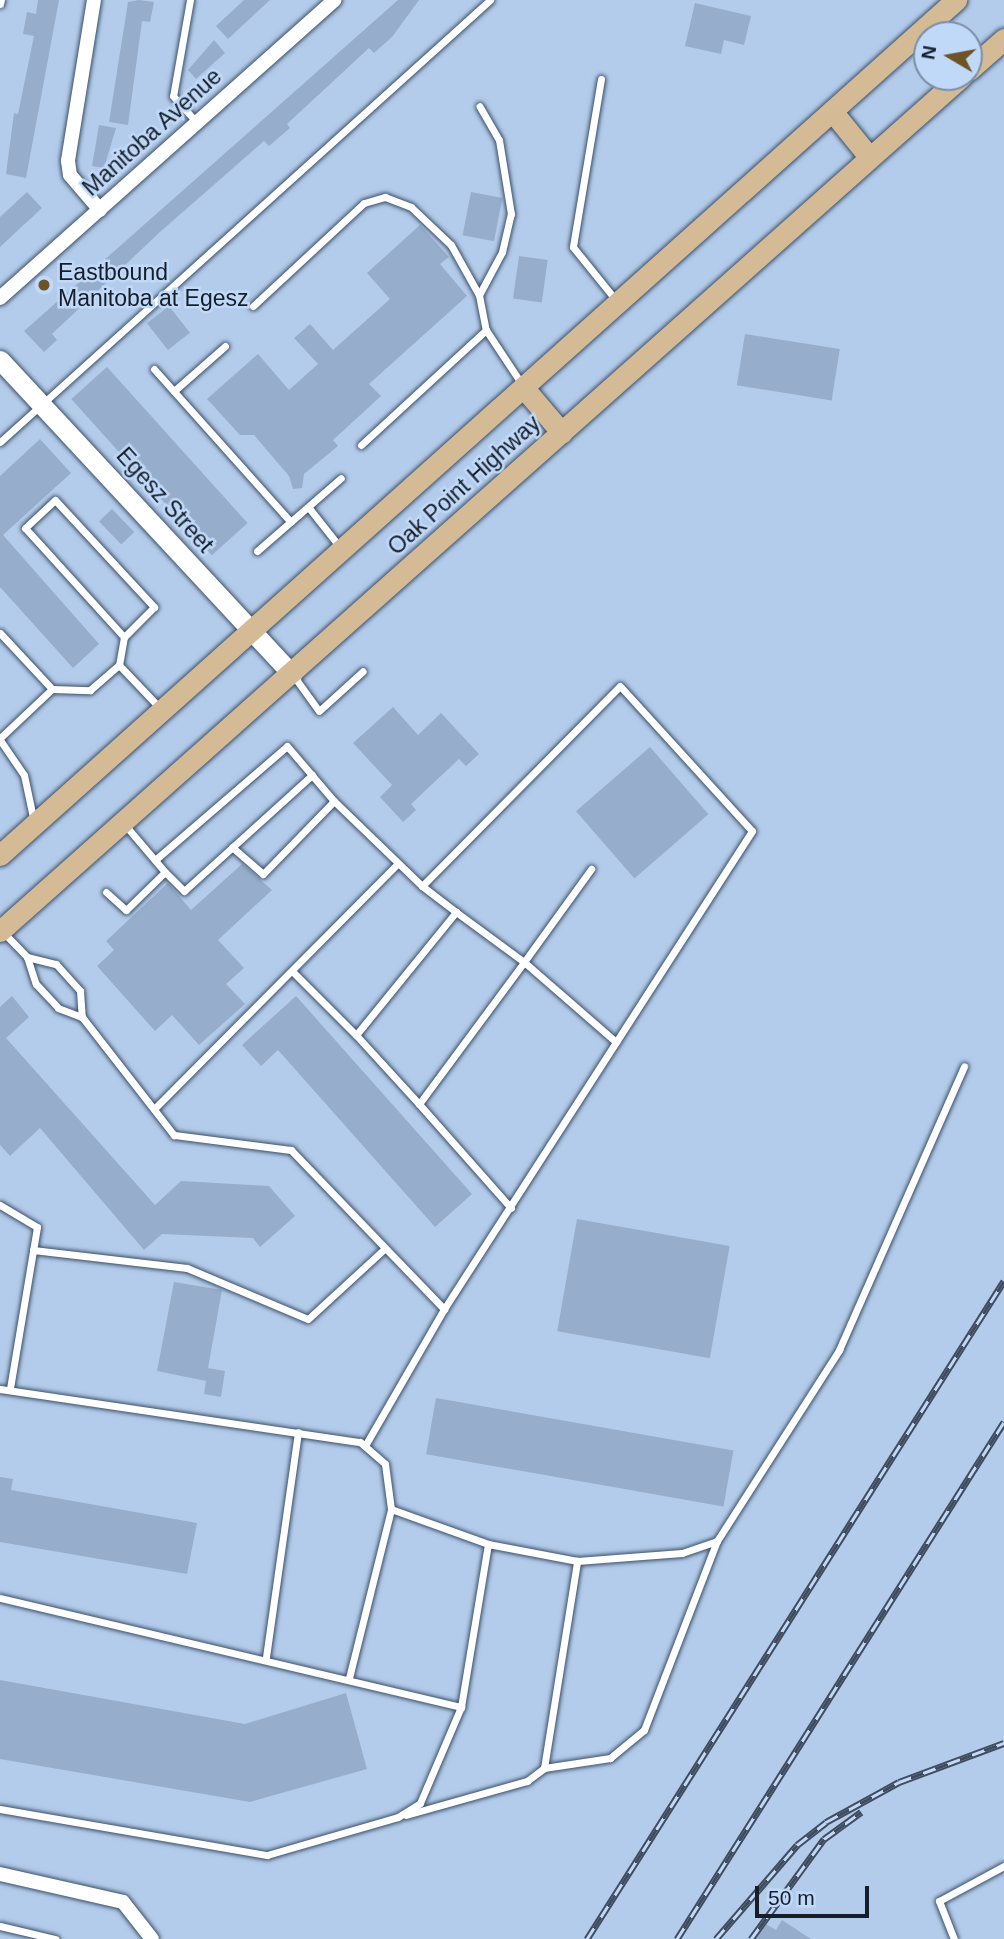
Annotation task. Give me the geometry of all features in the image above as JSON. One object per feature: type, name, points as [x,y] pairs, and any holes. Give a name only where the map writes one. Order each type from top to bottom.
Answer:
[{"type":"main road","name":"Oak Point Highway","points":[[0,855],[956,0]]},
{"type":"main road","points":[[983,57],[1004,38]]},
{"type":"main road","name":"Oak Point Highway","points":[[0,930],[292,674],[945,91]]},
{"type":"main road","points":[[832,111],[870,158]]},
{"type":"main road","points":[[523,387],[562,433]]},
{"type":"street","points":[[94,0],[68,161],[70,175],[100,210]]},
{"type":"street","name":"Manitoba Avenue","points":[[0,298],[334,0]]},
{"type":"street","name":"Egesz Street","points":[[0,360],[44,402],[292,674]]},
{"type":"street","points":[[0,1874],[122,1902],[152,1939]]},
{"type":"lane","points":[[190,0],[173,96],[197,123]]},
{"type":"lane","points":[[0,442],[490,0]]},
{"type":"lane","points":[[601,79],[573,247],[617,303]]},
{"type":"lane","points":[[479,295],[502,252],[511,214],[499,140],[480,106]]},
{"type":"lane","points":[[253,306],[364,203],[385,197],[411,207],[451,245],[479,295],[486,330],[523,387]]},
{"type":"lane","points":[[361,445],[486,330]]},
{"type":"lane","points":[[174,391],[226,346]]},
{"type":"lane","points":[[154,369],[291,522]]},
{"type":"lane","points":[[257,551],[341,478]]},
{"type":"lane","points":[[34,824],[24,775],[0,739],[52,689],[90,690],[119,666],[124,637],[154,607],[55,500],[25,528],[124,637]]},
{"type":"lane","points":[[309,508],[342,550]]},
{"type":"lane","points":[[0,633],[52,689]]},
{"type":"lane","points":[[119,666],[163,710]]},
{"type":"lane","points":[[292,674],[319,711],[363,671]]},
{"type":"lane","points":[[365,1446],[444,1309],[752,831],[621,686],[422,886]]},
{"type":"lane","points":[[155,860],[287,746],[334,801],[396,865],[524,962],[616,1042]]},
{"type":"lane","points":[[123,823],[164,872],[184,891],[312,775]]},
{"type":"lane","points":[[232,847],[263,874],[334,801]]},
{"type":"lane","points":[[154,1109],[294,973],[396,865]]},
{"type":"lane","points":[[419,1104],[591,869]]},
{"type":"lane","points":[[106,892],[126,910],[164,872]]},
{"type":"lane","points":[[356,1035],[456,912]]},
{"type":"lane","points":[[0,930],[27,957],[36,984],[58,1008],[82,1017],[174,1135],[291,1150],[383,1250],[444,1309]]},
{"type":"lane","points":[[27,957],[55,964],[80,991],[82,1017]]},
{"type":"lane","points":[[294,973],[356,1035],[511,1208]]},
{"type":"lane","points":[[0,1809],[267,1855],[527,1781],[544,1768],[610,1758],[643,1730],[717,1541],[839,1350],[964,1066]]},
{"type":"lane","points":[[0,1205],[37,1227],[10,1390]]},
{"type":"lane","points":[[33,1250],[187,1268],[308,1320],[383,1250]]},
{"type":"lane","points":[[0,1389],[298,1432],[365,1446],[384,1464],[391,1509],[349,1678]]},
{"type":"lane","points":[[266,1657],[298,1432]]},
{"type":"lane","points":[[391,1509],[488,1544],[577,1561],[682,1553],[717,1541]]},
{"type":"lane","points":[[398,1817],[420,1803],[461,1707],[488,1544]]},
{"type":"lane","points":[[544,1768],[577,1561]]},
{"type":"lane","points":[[0,1598],[266,1657],[461,1707]]},
{"type":"lane","points":[[954,1939],[939,1901],[1004,1866]]},
{"type":"lane","points":[[0,1926],[55,1939]]},
{"type":"building","points":[[38,0],[59,0],[26,178],[6,174],[14,113],[18,114],[34,36],[23,34],[27,12],[36,14]]},
{"type":"building","points":[[244,0],[270,0],[228,39],[216,26]]},
{"type":"building","points":[[398,0],[419,0],[392,37],[374,53],[369,48],[287,124],[290,128],[269,146],[264,141],[160,232],[52,334],[57,340],[44,352],[24,331]]},
{"type":"building","points":[[128,2],[154,2],[150,22],[142,21],[128,125],[109,122]]},
{"type":"building","points":[[695,3],[751,16],[744,45],[724,40],[721,54],[685,46]]},
{"type":"building","points":[[214,40],[225,53],[196,79],[188,70]]},
{"type":"building","points":[[99,125],[116,128],[104,168],[92,166]]},
{"type":"building","points":[[27,192],[42,208],[0,247],[0,217]]},
{"type":"building","points":[[471,192],[502,198],[494,241],[463,235]]},
{"type":"building","points":[[420,225],[449,257],[440,264],[467,296],[369,384],[381,396],[333,440],[338,446],[304,474],[302,488],[293,489],[289,476],[254,435],[240,435],[207,399],[258,354],[289,390],[318,364],[294,338],[310,324],[333,350],[390,299],[367,273]]},
{"type":"building","points":[[519,256],[548,260],[542,303],[513,299]]},
{"type":"building","points":[[169,306],[190,333],[168,350],[147,323]]},
{"type":"building","points":[[745,334],[840,349],[832,400],[737,385]]},
{"type":"building","points":[[107,367],[248,523],[212,555],[71,399]]},
{"type":"building","points":[[40,439],[71,473],[3,535],[99,644],[73,668],[0,587],[0,476]]},
{"type":"building","points":[[112,509],[134,532],[121,545],[99,522]]},
{"type":"building","points":[[393,707],[418,735],[441,713],[479,754],[466,766],[459,759],[411,804],[416,810],[403,822],[380,797],[392,785],[353,743]]},
{"type":"building","points":[[650,747],[708,814],[634,878],[576,811]]},
{"type":"building","points":[[242,864],[272,890],[218,940],[244,968],[226,984],[245,1004],[199,1045],[172,1015],[155,1031],[97,966],[114,950],[106,941],[168,883],[191,910]]},
{"type":"building","points":[[12,996],[29,1017],[6,1038],[155,1205],[181,1181],[269,1186],[295,1216],[260,1247],[253,1238],[162,1234],[144,1250],[40,1128],[10,1156],[0,1145],[0,1007]]},
{"type":"building","points":[[296,996],[472,1194],[435,1227],[278,1050],[261,1066],[242,1045]]},
{"type":"building","points":[[577,1219],[730,1246],[710,1358],[557,1331]]},
{"type":"building","points":[[174,1282],[222,1290],[208,1368],[225,1371],[221,1397],[204,1394],[206,1381],[157,1371]]},
{"type":"building","points":[[436,1398],[733,1450],[724,1507],[426,1454]]},
{"type":"building","points":[[0,1477],[13,1479],[11,1490],[197,1523],[187,1574],[0,1542]]},
{"type":"building","points":[[0,1680],[245,1724],[346,1693],[367,1769],[250,1802],[0,1759]]},
{"type":"building","points":[[782,1920],[811,1939],[754,1939],[764,1923],[776,1930]]},
{"type":"railway","points":[[587,1939],[1004,1281]]},
{"type":"railway","points":[[677,1939],[1004,1422]]},
{"type":"railway","points":[[716,1939],[797,1845],[826,1822],[899,1782],[1004,1743]]},
{"type":"railway","points":[[751,1939],[824,1839],[861,1812]]},
{"type":"place","name":"Eastbound Manitoba at Egesz","points":[[44,285]]}]
